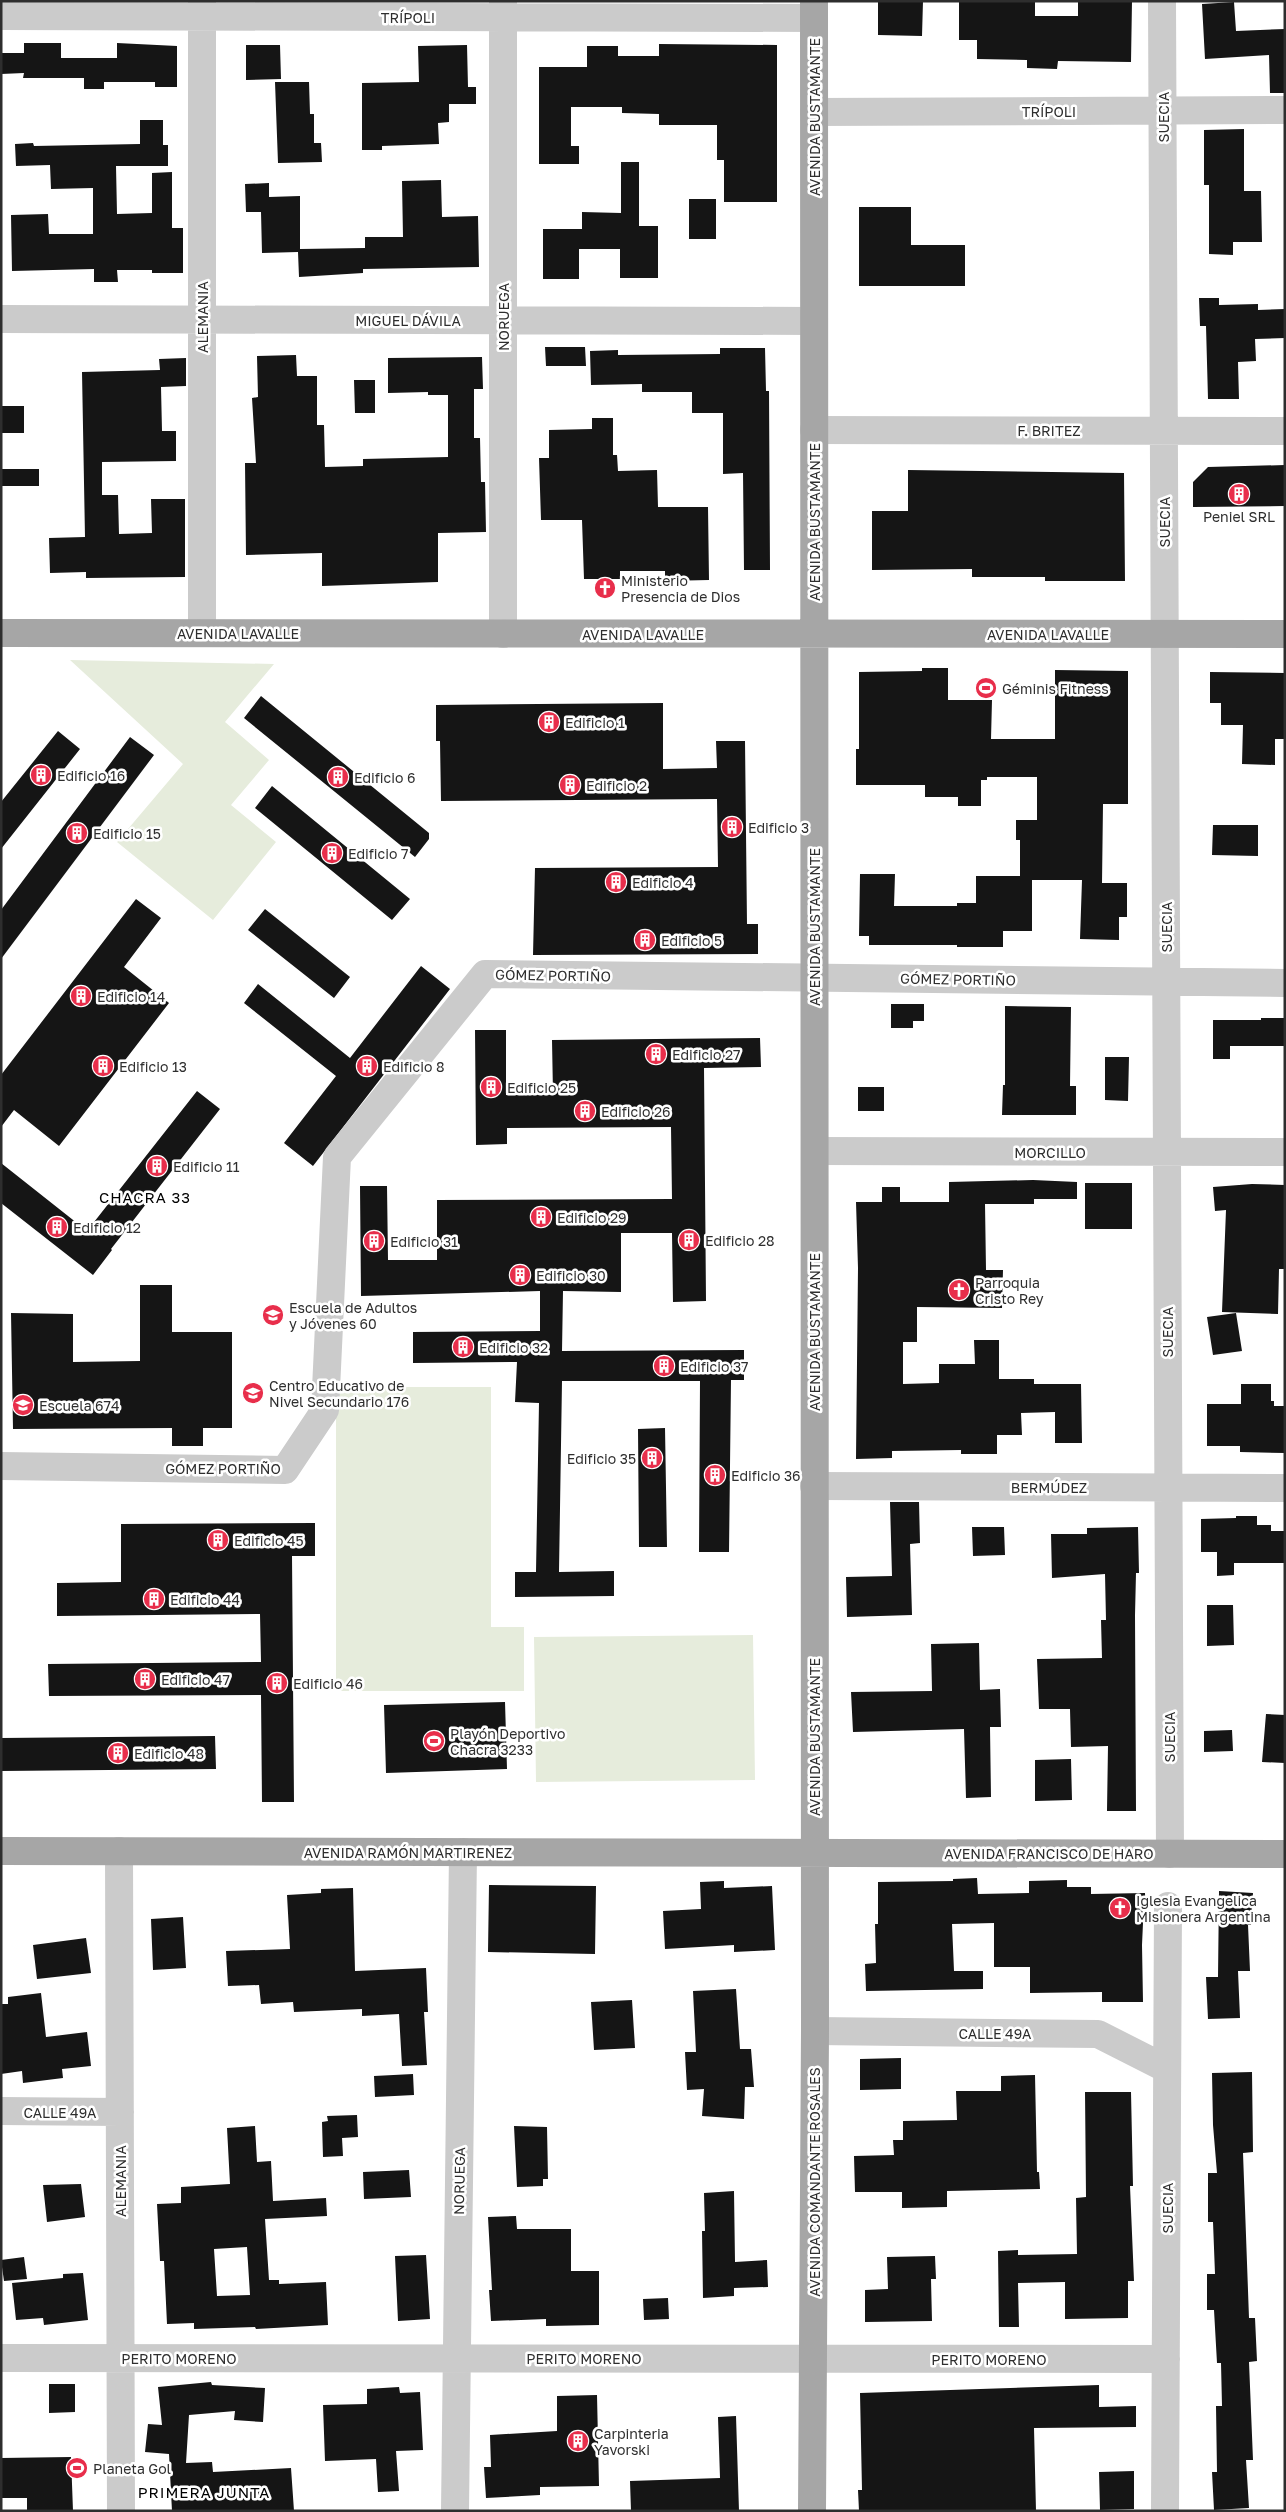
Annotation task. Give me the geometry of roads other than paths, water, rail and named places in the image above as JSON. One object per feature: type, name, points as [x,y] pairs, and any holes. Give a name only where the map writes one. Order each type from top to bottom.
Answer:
[{"type":"main road","name":"AVENIDA BUSTAMANTE","points":[[814,10],[814,1853]]},
{"type":"main road","name":"AVENIDA LAVALLE","points":[[1,633],[1285,634]]},
{"type":"main road","name":"AVENIDA RAMÓN MARTIRENEZ","points":[[1,1851],[814,1853]]},
{"type":"main road","name":"AVENIDA FRANCISCO DE HARO","points":[[814,1853],[1285,1854]]},
{"type":"main road","name":"AVENIDA COMANDANTE ROSALES","points":[[812,2511],[815,2031],[814,1853]]},
{"type":"street","name":"SUECIA","points":[[1162,1],[1170,1854]]},
{"type":"street","name":"TRÍPOLI","points":[[1,16],[202,9],[814,10]]},
{"type":"street","name":"ALEMANIA","points":[[202,9],[202,633]]},
{"type":"street","name":"NORUEGA","points":[[503,9],[503,634]]},
{"type":"street","name":"TRÍPOLI","points":[[814,112],[1285,110]]},
{"type":"street","name":"MIGUEL DÁVILA","points":[[1,320],[814,321]]},
{"type":"street","name":"F. BRITEZ","points":[[814,430],[1285,431]]},
{"type":"street","name":"GÓMEZ PORTIÑO","points":[[1,1466],[285,1470],[325,1410],[337,1157],[485,974],[1285,983]]},
{"type":"street","name":"MORCILLO","points":[[814,1151],[1285,1152]]},
{"type":"street","name":"BERMÚDEZ","points":[[814,1486],[1285,1488]]},
{"type":"street","name":"ALEMANIA","points":[[119,1851],[121,2511]]},
{"type":"street","name":"NORUEGA","points":[[455,2511],[463,1852]]},
{"type":"street","name":"SUECIA","points":[[1165,2511],[1168,1906]]},
{"type":"street","name":"CALLE 49A","points":[[815,2031],[1098,2034],[1167,2069]]},
{"type":"street","name":"CALLE 49A","points":[[1,2111],[120,2112]]},
{"type":"street","name":"PERITO MORENO","points":[[1,2358],[1166,2359]]},
{"type":"place","name":"Peniel SRL","points":[[1239,494]]},
{"type":"place","name":"Ministerio Presencia de Dios","points":[[605,588]]},
{"type":"place","name":"Géminis Fitness","points":[[986,688]]},
{"type":"place","name":"Edificio 1","points":[[549,722]]},
{"type":"place","name":"Edificio 16","points":[[41,775]]},
{"type":"place","name":"Edificio 6","points":[[338,777]]},
{"type":"place","name":"Edificio 2","points":[[570,785]]},
{"type":"place","name":"Edificio 3","points":[[732,827]]},
{"type":"place","name":"Edificio 15","points":[[77,833]]},
{"type":"place","name":"Edificio 7","points":[[332,853]]},
{"type":"place","name":"Edificio 4","points":[[616,882]]},
{"type":"place","name":"Edificio 5","points":[[645,940]]},
{"type":"place","name":"Edificio 14","points":[[81,996]]},
{"type":"place","name":"Edificio 27","points":[[656,1054]]},
{"type":"place","name":"Edificio 13","points":[[103,1066]]},
{"type":"place","name":"Edificio 8","points":[[367,1066]]},
{"type":"place","name":"Edificio 25","points":[[491,1087]]},
{"type":"place","name":"Edificio 26","points":[[585,1111]]},
{"type":"place","name":"Edificio 11","points":[[157,1166]]},
{"type":"place","name":"Edificio 29","points":[[541,1217]]},
{"type":"place","name":"Edificio 12","points":[[57,1227]]},
{"type":"place","name":"Edificio 28","points":[[689,1240]]},
{"type":"place","name":"Edificio 31","points":[[374,1241]]},
{"type":"place","name":"Edificio 30","points":[[520,1275]]},
{"type":"place","name":"Parroquia Cristo Rey","points":[[959,1290]]},
{"type":"place","name":"Escuela de Adultos y Jóvenes 60","points":[[273,1315]]},
{"type":"place","name":"Edificio 32","points":[[463,1347]]},
{"type":"place","name":"Edificio 37","points":[[664,1366]]},
{"type":"place","name":"Centro Educativo de Nivel Secundario 176","points":[[253,1393]]},
{"type":"place","name":"Escuela 674","points":[[23,1405]]},
{"type":"place","name":"Edificio 35","points":[[652,1458]]},
{"type":"place","name":"Edificio 36","points":[[715,1475]]},
{"type":"place","name":"Edificio 45","points":[[218,1540]]},
{"type":"place","name":"Edificio 44","points":[[154,1599]]},
{"type":"place","name":"Edificio 47","points":[[145,1679]]},
{"type":"place","name":"Edificio 46","points":[[277,1683]]},
{"type":"place","name":"Playón Deportivo Chacra 3233","points":[[434,1741]]},
{"type":"place","name":"Edificio 48","points":[[118,1753]]},
{"type":"place","name":"Iglesia Evangelica Misionera Argentina","points":[[1120,1908]]},
{"type":"place","name":"Carpinteria Yavorski","points":[[578,2441]]},
{"type":"place","name":"Planeta Gol","points":[[77,2468]]},
{"type":"district","name":"CHACRA 33","points":[[145,1197]]},
{"type":"district","name":"PRIMERA JUNTA","points":[[204,2492]]}]
